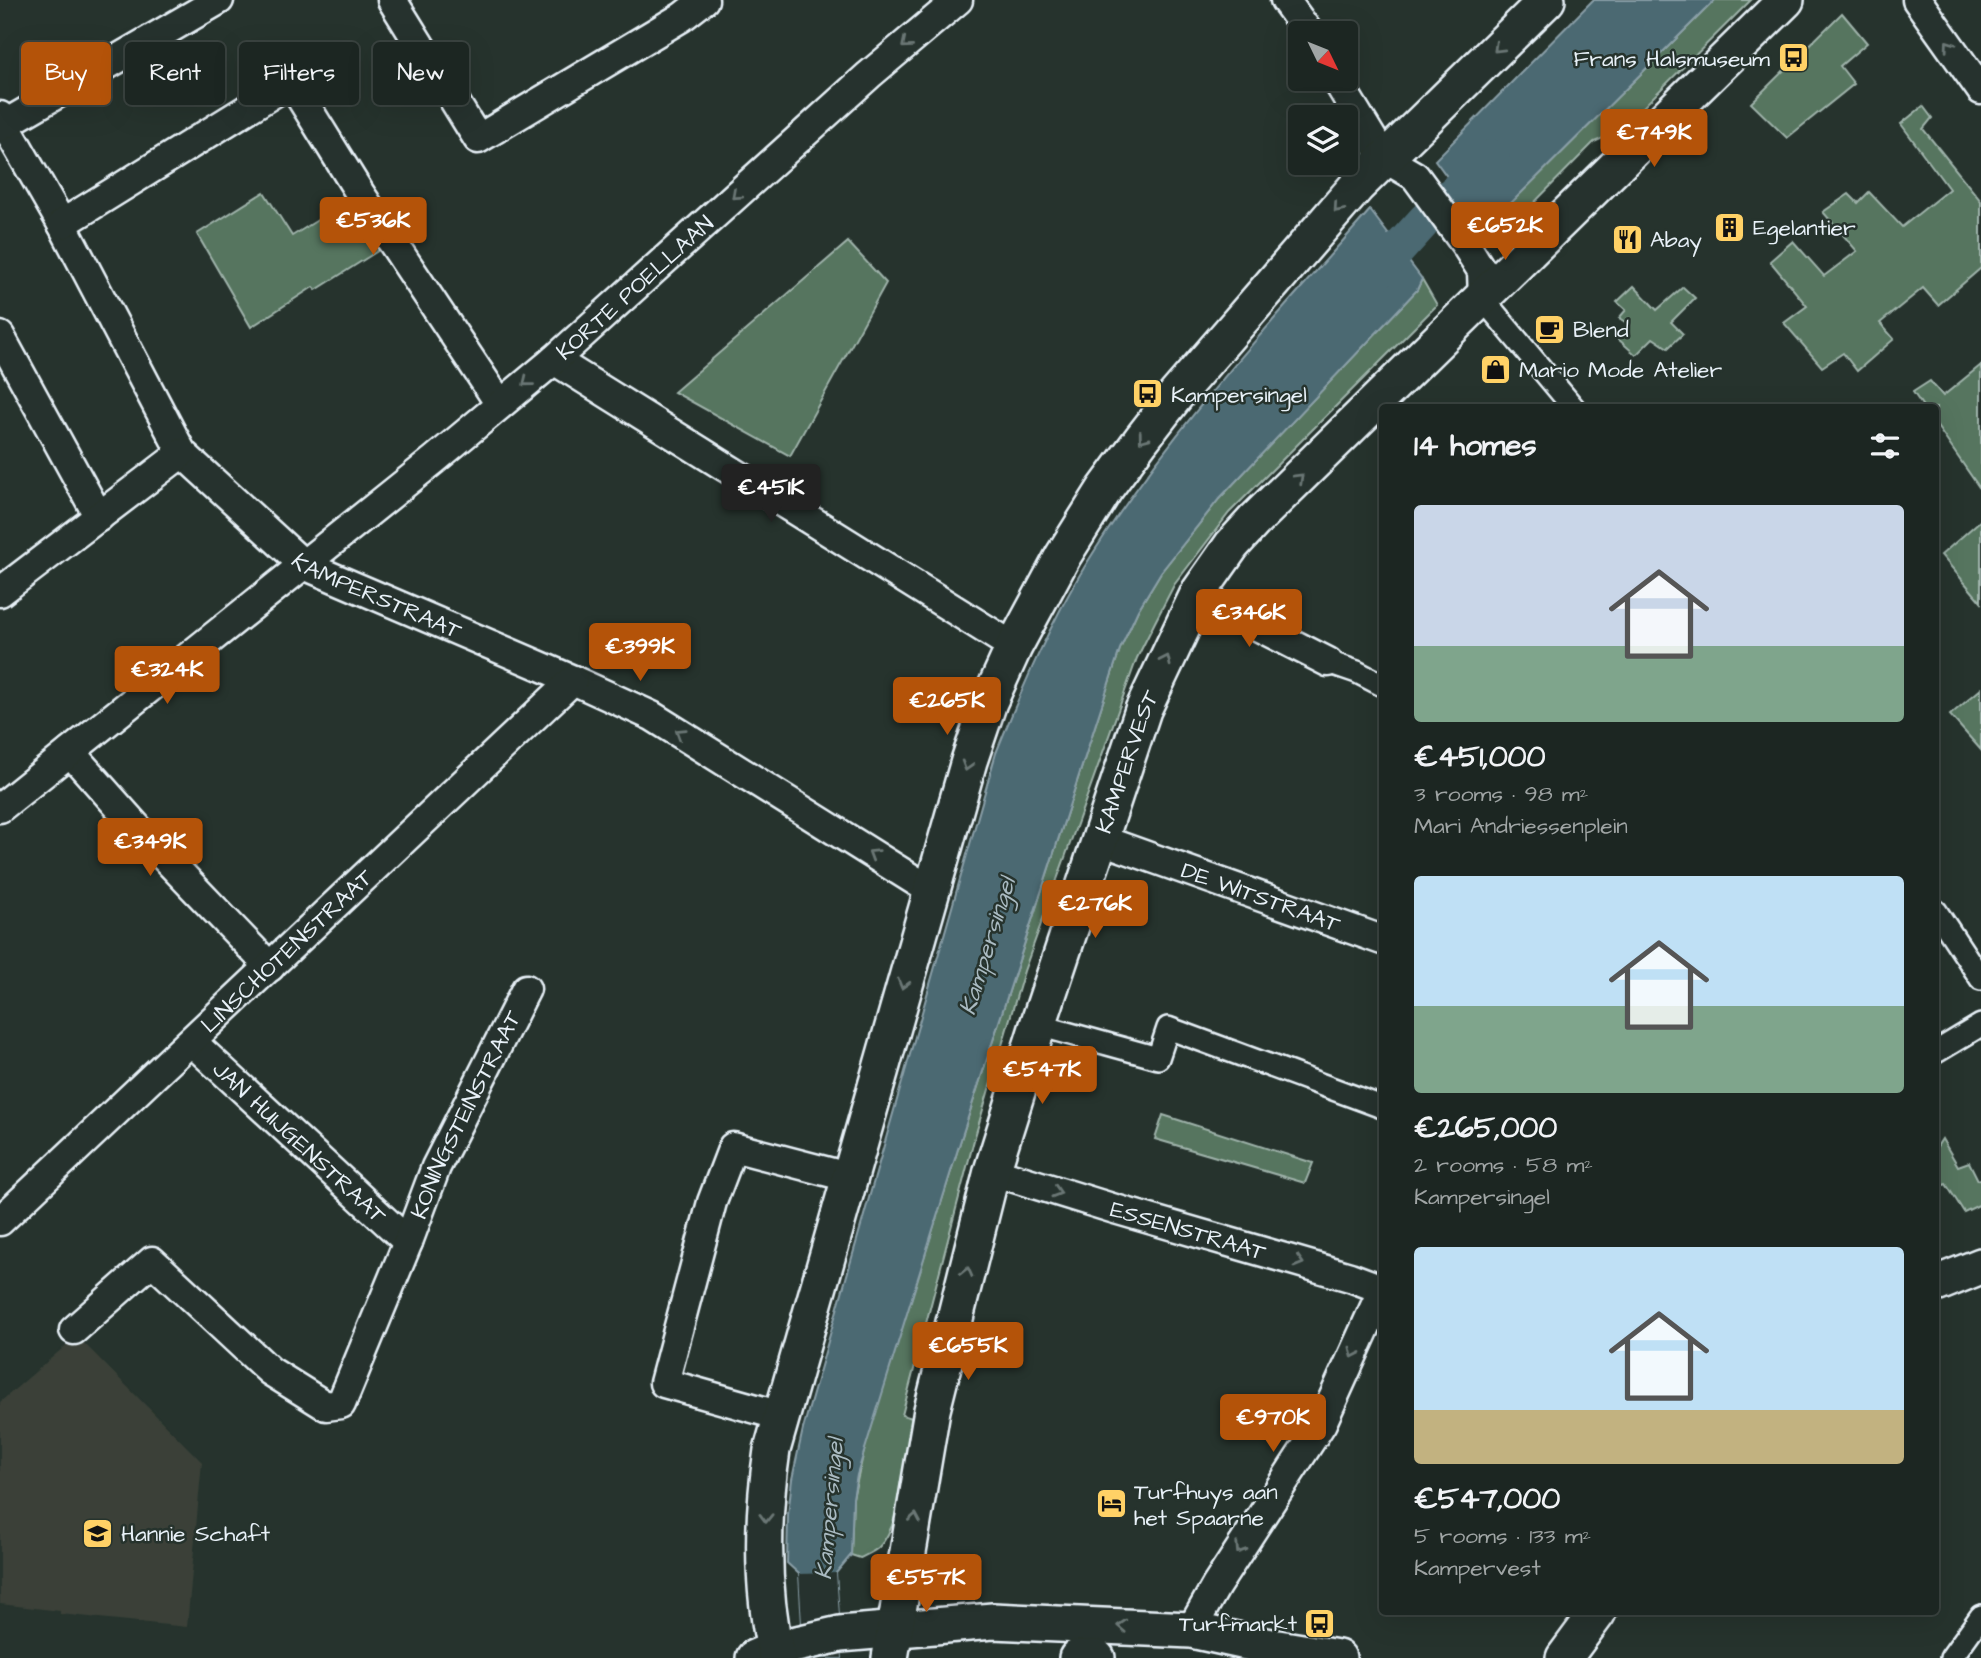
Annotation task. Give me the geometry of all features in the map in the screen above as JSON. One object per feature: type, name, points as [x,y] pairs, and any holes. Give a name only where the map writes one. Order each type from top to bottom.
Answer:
[{"type":"street","points":[[1,123],[219,0]]},
{"type":"street","points":[[392,0],[478,139],[682,17],[704,0]]},
{"type":"street","name":"KORTE POELLAAN","points":[[0,808],[304,565],[554,360],[869,75],[958,0]]},
{"type":"street","points":[[1285,0],[1300,21]]},
{"type":"street","points":[[1338,1658],[1191,1630],[993,1621],[892,1644],[840,1634],[777,1652],[766,1582],[766,1484],[781,1416],[930,890],[989,702],[1013,647],[1063,556],[1105,489],[1176,395],[1384,158],[1547,0]]},
{"type":"street","name":"KAMPERVEST","points":[[892,1644],[932,1410],[992,1171],[1143,710],[1199,592],[1232,545],[1254,521],[1786,0]]},
{"type":"street","points":[[1917,0],[1981,90]]},
{"type":"street","points":[[62,224],[291,82],[361,195],[500,404]]},
{"type":"street","points":[[1343,91],[1384,158],[1415,176],[1465,244],[1482,271],[1483,299],[1510,328],[1571,404]]},
{"type":"street","name":"KAMPERSTRAAT","points":[[1,123],[62,224],[182,453],[304,565],[652,716],[930,890]]},
{"type":"street","points":[[0,336],[99,517]]},
{"type":"street","points":[[554,360],[1013,647]]},
{"type":"street","points":[[0,592],[182,453]]},
{"type":"street","points":[[1199,592],[1222,608],[1328,662],[1379,684]]},
{"type":"street","name":"LINSCHOTENSTRAAT","points":[[0,1222],[573,680]]},
{"type":"street","points":[[70,752],[151,844],[270,967]]},
{"type":"street","name":"DE WITSTRAAT","points":[[1099,838],[1379,939]]},
{"type":"street","points":[[1939,916],[1981,979]]},
{"type":"street","name":"KONINGSTEINSTRAAT","points":[[74,1330],[152,1261],[270,1371],[326,1406],[341,1404],[436,1167],[526,989]]},
{"type":"street","points":[[1038,1025],[1158,1058],[1168,1028],[1379,1106]]},
{"type":"street","points":[[1939,1050],[1981,1026]]},
{"type":"street","name":"JAN HUIJGENSTRAAT","points":[[192,1042],[408,1242]]},
{"type":"street","points":[[781,1416],[664,1384],[712,1202],[733,1147],[848,1177]]},
{"type":"street","name":"ESSENSTRAAT","points":[[992,1171],[1350,1277],[1379,1289]]},
{"type":"street","points":[[1939,1283],[1981,1266]]},
{"type":"street","points":[[1191,1630],[1216,1586],[1322,1423],[1379,1297]]},
{"type":"street","points":[[1564,1658],[1596,1615]]},
{"type":"street","points":[[1951,1658],[1981,1616]]},
{"type":"street","points":[[1077,1658],[1097,1658]]},
{"type":"shaded area","name":"Hannie Schaft","points":[[77,1336],[202,1462],[187,1627],[60,1614],[60,1611],[0,1604],[0,1402]]},
{"type":"green space","points":[[1715,0],[1751,0],[1619,131],[1594,142],[1513,224],[1503,230],[1485,229]]},
{"type":"green space","points":[[1842,13],[1867,43],[1840,66],[1854,84],[1787,138],[1751,103]]},
{"type":"green space","points":[[1923,106],[1932,118],[1923,129],[1981,201],[1981,268],[1938,305],[1923,288],[1880,323],[1894,339],[1857,371],[1843,353],[1822,367],[1784,323],[1807,306],[1770,261],[1793,241],[1824,276],[1857,251],[1823,212],[1849,194],[1858,203],[1869,192],[1902,227],[1949,189],[1901,124]]},
{"type":"green space","points":[[264,192],[292,236],[353,198],[384,247],[316,290],[313,287],[251,327],[197,234]]},
{"type":"green space","points":[[848,242],[886,283],[790,456],[674,392]]},
{"type":"green space","points":[[1422,279],[1437,305],[1229,513],[1174,585],[1137,658],[1024,971],[974,1140],[902,1415],[912,1418],[903,1486],[894,1521],[877,1549],[860,1558],[851,1555],[853,1498],[866,1443],[962,1136],[1120,649],[1138,610],[1161,572],[1219,499],[1417,290]]},
{"type":"green space","points":[[1634,286],[1657,310],[1683,287],[1695,298],[1671,322],[1683,334],[1668,348],[1653,338],[1636,355],[1618,339],[1630,325],[1619,318],[1626,310],[1617,302]]},
{"type":"green space","points":[[1981,365],[1981,490],[1939,429],[1939,404],[1921,404],[1913,392],[1930,381],[1943,396]]},
{"type":"green space","points":[[1981,520],[1981,602],[1941,555]]},
{"type":"green space","points":[[1981,689],[1981,750],[1950,715]]},
{"type":"green space","points":[[1163,1115],[1313,1163],[1305,1183],[1155,1139]]},
{"type":"green space","points":[[1942,1139],[1958,1166],[1969,1162],[1978,1180],[1981,1179],[1981,1204],[1964,1212],[1946,1184],[1939,1187],[1939,1144]]},
{"type":"water","points":[[1593,0],[1715,0],[1485,229],[1435,160]]},
{"type":"water","points":[[1370,210],[1422,279],[1417,290],[1219,499],[1161,572],[1138,610],[1120,649],[962,1136],[857,1475],[853,1498],[851,1555],[836,1573],[842,1658],[804,1658],[799,1574],[787,1563],[792,1479],[803,1429],[996,753],[1048,634],[1085,566],[1116,518],[1220,382]]},
{"type":"pier","points":[[836,1573],[842,1658],[804,1658],[799,1574]]},
{"type":"waterway","name":"Kampersingel","points":[[1367,284],[1425,220],[1492,157]]},
{"type":"place","name":"Frans Halsmuseum","points":[[1793,58]]},
{"type":"place","name":"Egelantier","points":[[1730,227]]},
{"type":"place","name":"Abay","points":[[1627,239]]},
{"type":"place","name":"Blend","points":[[1550,329]]},
{"type":"place","name":"Mario Mode Atelier","points":[[1496,369]]},
{"type":"place","name":"Kampersingel","points":[[1148,394]]},
{"type":"place","name":"Turfhuys aan het Spaarne","points":[[1111,1504]]},
{"type":"place","name":"Hannie Schaft","points":[[98,1533]]},
{"type":"place","name":"Turfmarkt","points":[[1320,1623]]}]
